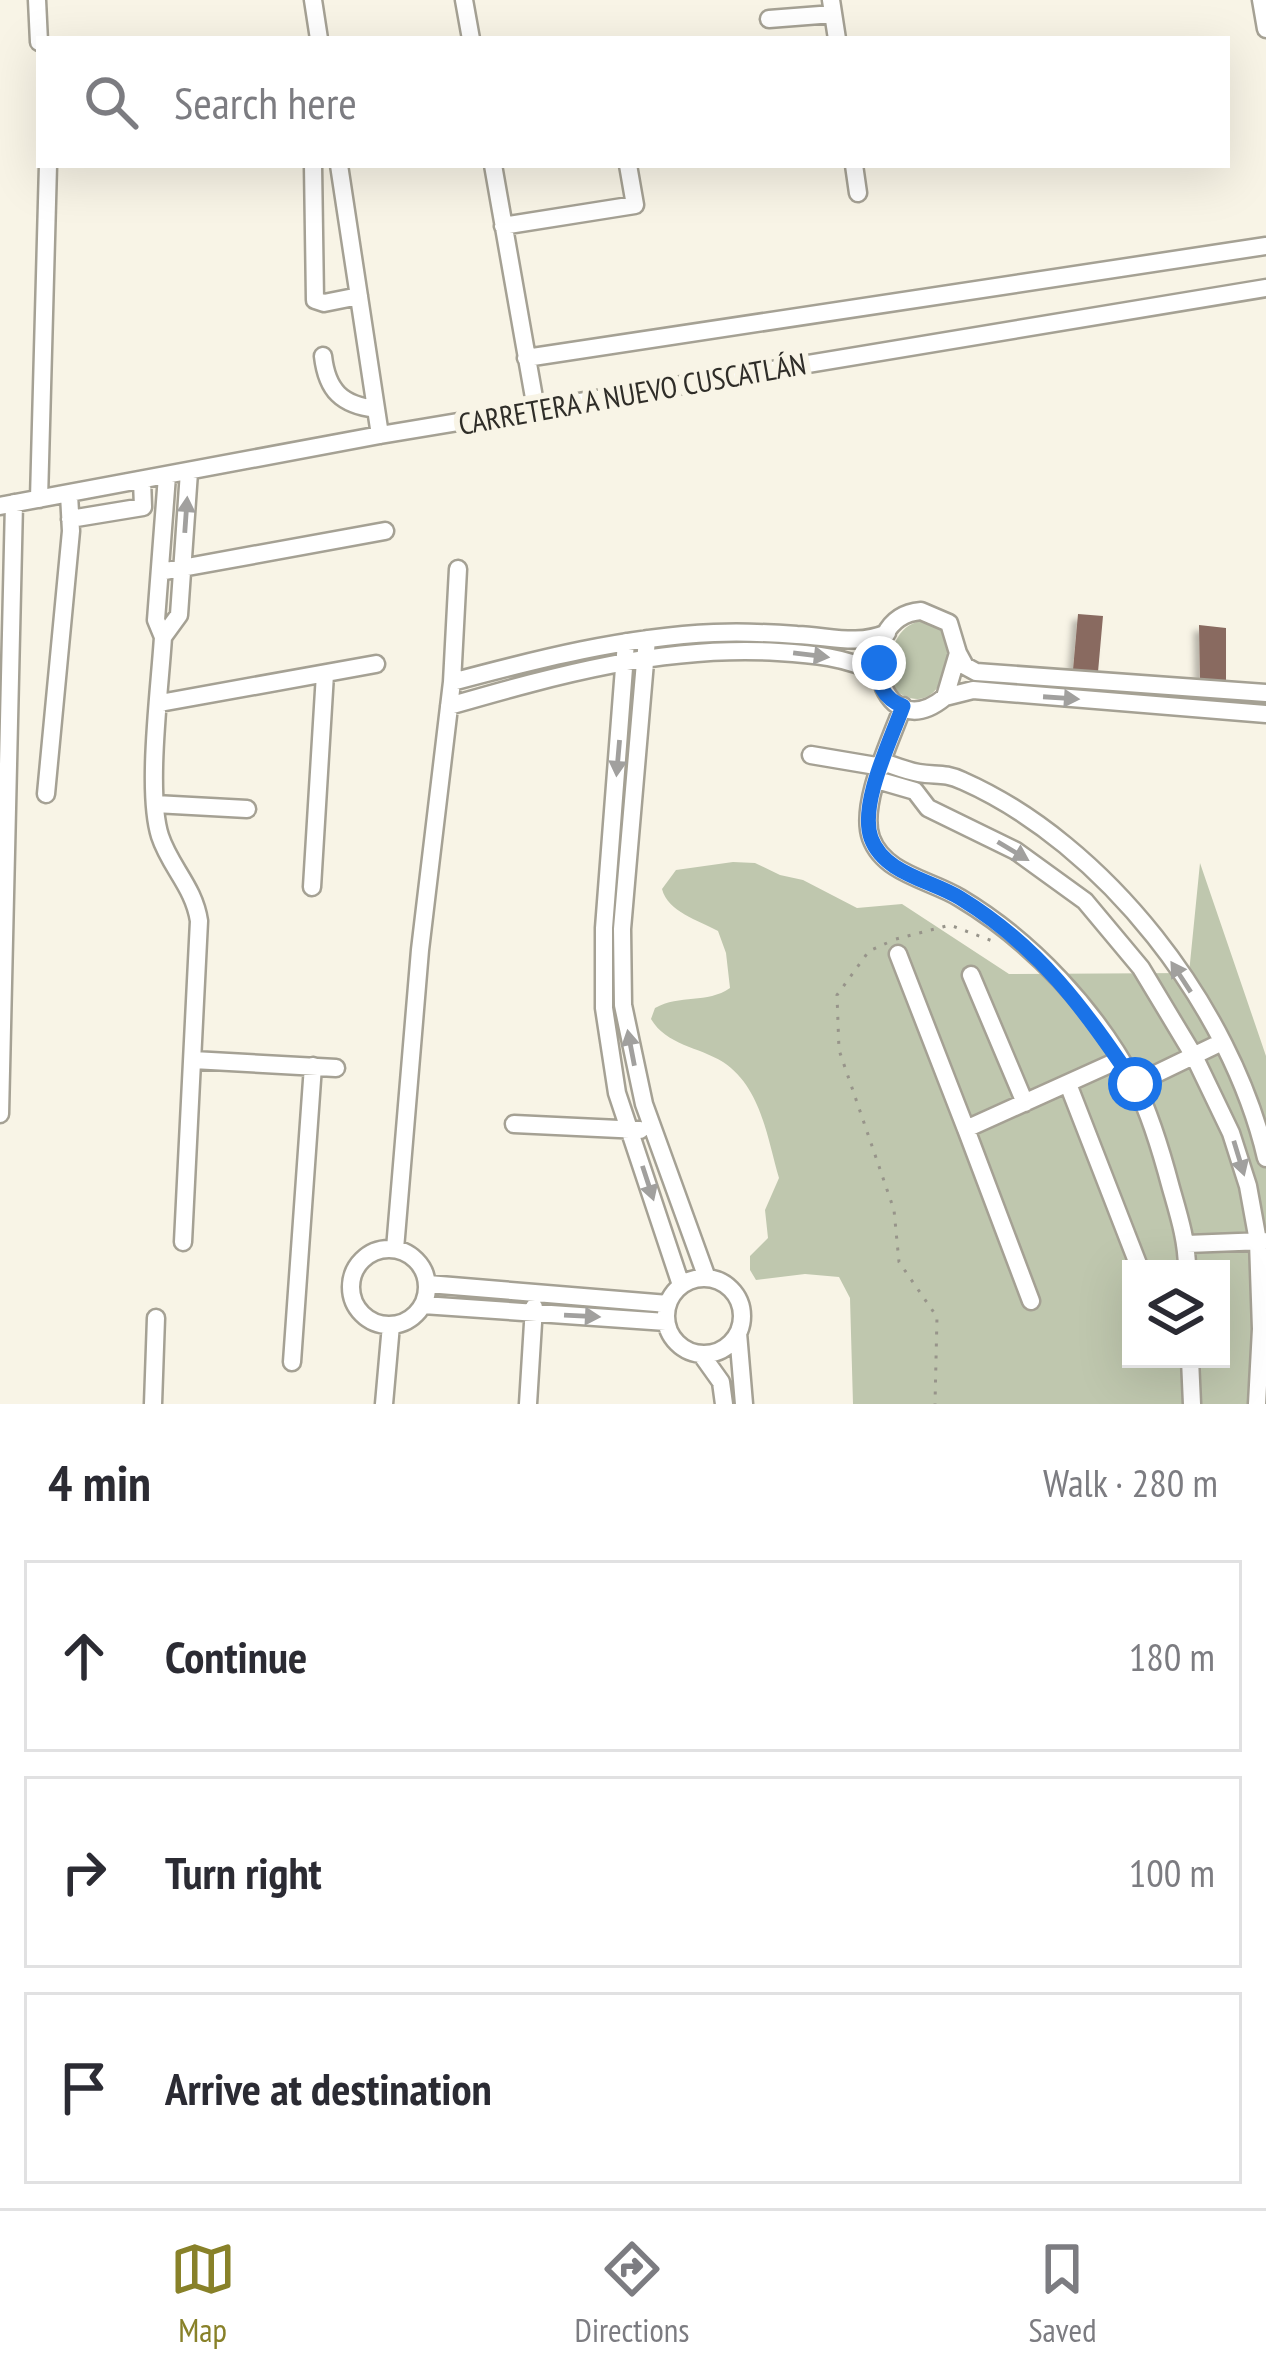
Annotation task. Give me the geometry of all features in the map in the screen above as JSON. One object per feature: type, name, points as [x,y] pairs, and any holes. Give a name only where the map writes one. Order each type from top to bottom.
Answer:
[{"type":"street","points":[[37,0],[39,36]]},
{"type":"street","points":[[313,0],[319,36]]},
{"type":"street","points":[[464,0],[470,36]]},
{"type":"street","points":[[1261,0],[1266,28]]},
{"type":"street","points":[[769,19],[832,7]]},
{"type":"street","points":[[39,499],[48,168]]},
{"type":"street","points":[[313,168],[315,300],[324,303],[359,296]]},
{"type":"street","points":[[339,168],[380,435]]},
{"type":"street","points":[[493,168],[536,410]]},
{"type":"street","points":[[503,226],[635,205],[629,168]]},
{"type":"street","points":[[854,168],[858,193]]},
{"type":"street","points":[[526,358],[1266,246]]},
{"type":"street","name":"CARRETERA A NUEVO CUSCATLÁN","points":[[7,505],[380,435],[1266,288]]},
{"type":"street","points":[[323,356],[329,380],[342,401],[376,409]]},
{"type":"street","points":[[163,638],[179,615],[190,472]]},
{"type":"street","points":[[167,476],[157,620],[163,638],[155,804],[160,838],[197,907],[183,1242]]},
{"type":"street","points":[[70,519],[143,507],[142,480]]},
{"type":"street","points":[[46,794],[69,494]]},
{"type":"street","points":[[0,1114],[7,505]]},
{"type":"street","points":[[160,572],[386,531]]},
{"type":"street","points":[[395,1249],[420,950],[452,682],[458,569]]},
{"type":"street","points":[[1266,694],[976,672],[965,666],[949,623],[936,615],[906,613],[887,633],[877,673],[883,691],[903,706],[929,706],[973,690],[1266,714]]},
{"type":"street","points":[[452,682],[717,633],[799,634],[855,641],[887,633]]},
{"type":"street","points":[[647,648],[802,653],[856,662],[877,673]]},
{"type":"street","points":[[647,648],[620,963],[630,1048],[653,1131],[707,1278]]},
{"type":"street","points":[[449,706],[627,651]]},
{"type":"street","points":[[627,651],[603,963],[608,1052],[681,1286]]},
{"type":"street","points":[[945,697],[958,652]]},
{"type":"street","points":[[160,703],[376,664]]},
{"type":"street","points":[[312,886],[325,674]]},
{"type":"street","points":[[903,706],[868,810],[876,848],[891,866],[959,898],[1042,959],[1119,1060],[1135,1084],[1162,1156],[1187,1244],[1187,1260]]},
{"type":"street","points":[[811,755],[918,782],[938,772],[958,778],[1049,829],[1106,880],[1155,936],[1222,1042],[1257,1118],[1266,1158]]},
{"type":"street","points":[[918,782],[928,808],[1016,851],[1085,901],[1142,968],[1194,1056],[1231,1132],[1262,1241],[1257,1404]]},
{"type":"street","points":[[155,804],[247,809]]},
{"type":"street","points":[[1085,901],[1106,880]]},
{"type":"street","points":[[898,954],[1030,1301]]},
{"type":"street","points":[[970,975],[1024,1103]]},
{"type":"street","points":[[1135,1084],[1222,1042]]},
{"type":"street","points":[[193,1060],[336,1068]]},
{"type":"street","points":[[966,1129],[1119,1060]]},
{"type":"street","points":[[292,1362],[313,1066]]},
{"type":"street","points":[[1068,1084],[1136,1260]]},
{"type":"street","points":[[514,1124],[653,1131]]},
{"type":"street","points":[[1187,1244],[1262,1241]]},
{"type":"street","points":[[395,1249],[417,1260],[428,1284],[423,1305],[413,1317],[391,1325],[362,1314],[350,1285],[364,1257],[395,1249]]},
{"type":"street","points":[[724,1404],[721,1382],[701,1354],[675,1341],[667,1313],[681,1286],[707,1278],[724,1284],[737,1298],[742,1315],[738,1333],[744,1404]]},
{"type":"street","points":[[428,1284],[534,1304]]},
{"type":"street","points":[[423,1305],[534,1304],[667,1313]]},
{"type":"street","points":[[528,1404],[534,1304]]},
{"type":"street","points":[[152,1404],[156,1318]]},
{"type":"street","points":[[384,1404],[391,1325]]},
{"type":"street","points":[[701,1354],[722,1349],[738,1333]]},
{"type":"street","points":[[1190,1368],[1192,1404]]},
{"type":"path","points":[[934,1404],[937,1316],[899,1262],[894,1210],[839,1050],[836,994],[869,951],[913,932],[950,925],[1005,945]]},
{"type":"green space","points":[[927,620],[946,633],[947,662],[937,688],[918,699],[890,686],[890,664],[900,634]]},
{"type":"green space","points":[[972,676],[1266,699],[1266,708],[971,684]]},
{"type":"green space","points":[[755,863],[803,880],[857,908],[902,904],[1009,974],[1189,973],[1200,863],[1266,1056],[1266,1404],[853,1404],[850,1298],[839,1277],[805,1274],[756,1280],[750,1270],[750,1256],[768,1238],[765,1210],[779,1178],[754,1099],[736,1072],[674,1040],[651,1019],[655,1008],[664,1004],[730,988],[718,931],[670,904],[662,889],[676,870]]},
{"type":"building","points":[[1078,614],[1103,616],[1098,672],[1073,670]]},
{"type":"building","points":[[1199,625],[1226,628],[1226,681],[1200,680]]},
{"type":"route","points":[[879,663],[883,691],[903,706],[868,810],[876,848],[891,866],[959,898],[1042,959],[1092,1020],[1135,1084]]}]
